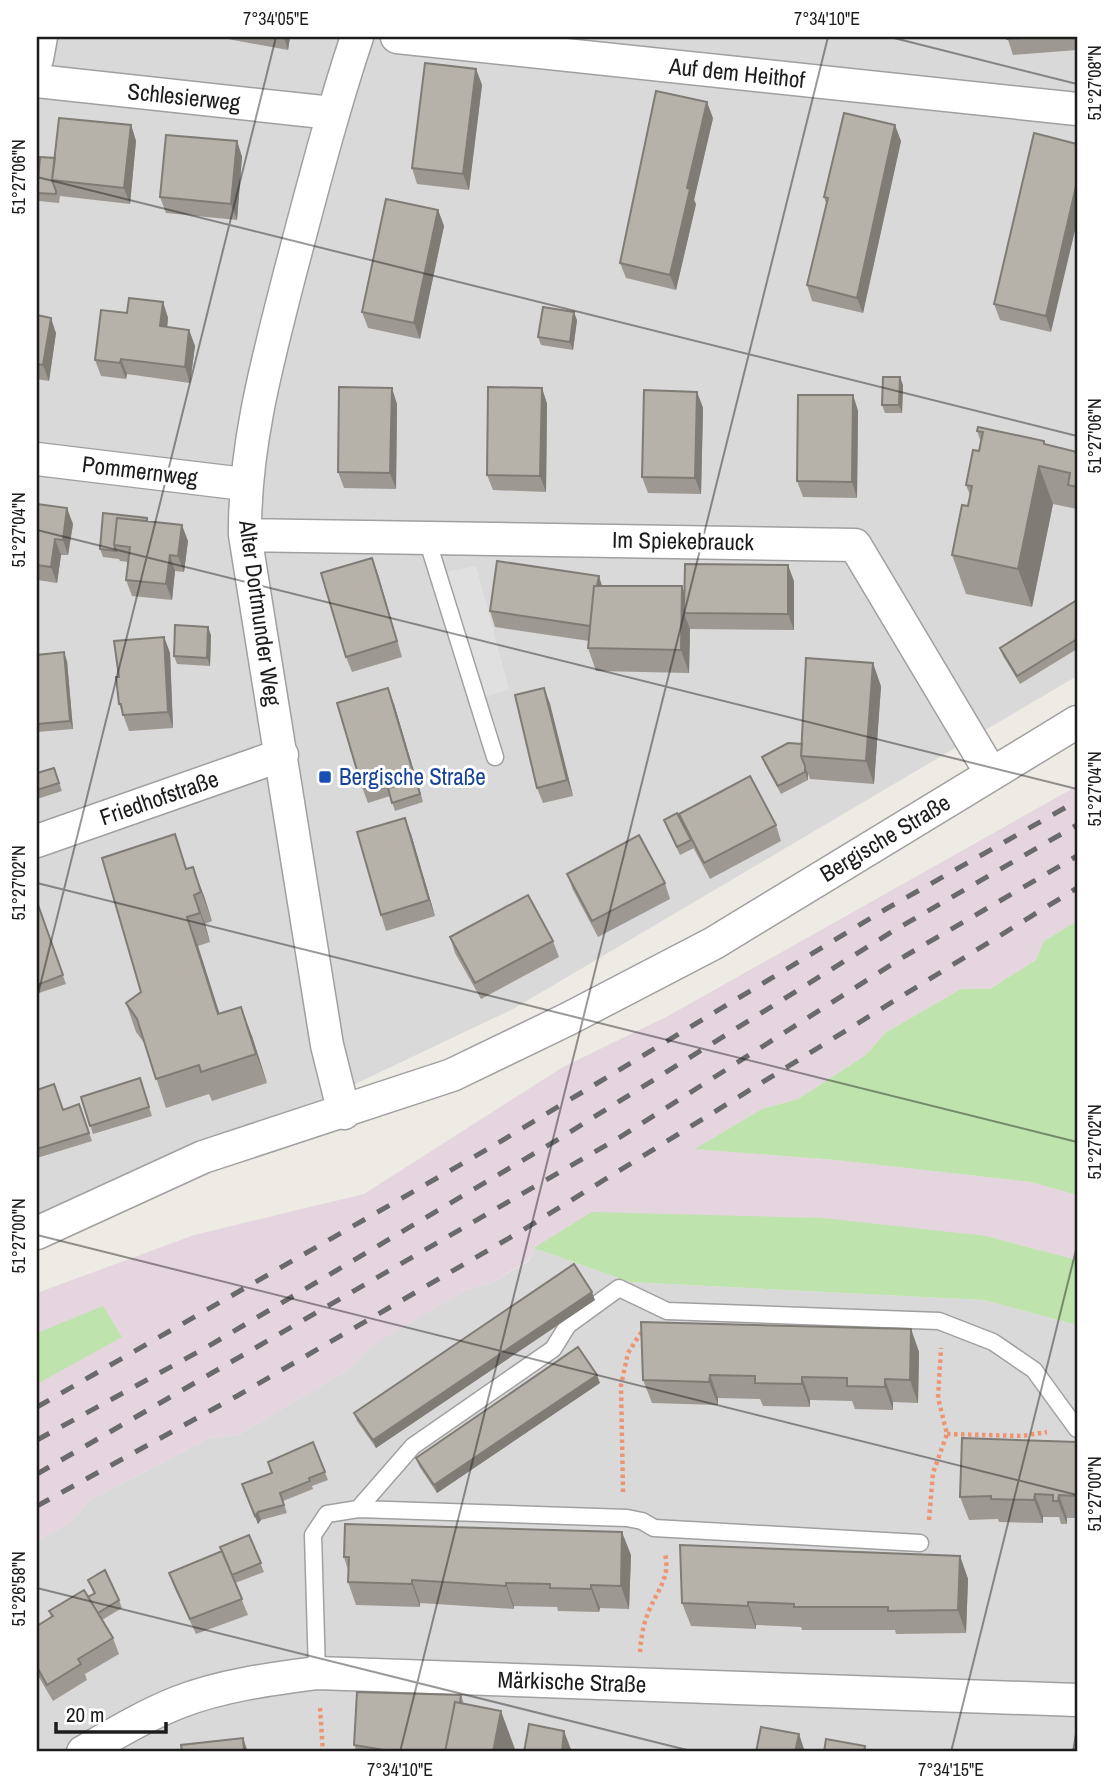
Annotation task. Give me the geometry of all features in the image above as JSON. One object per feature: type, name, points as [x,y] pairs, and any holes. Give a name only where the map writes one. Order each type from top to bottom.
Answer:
[{"type":"street","points":[[37,60],[41,37]]},
{"type":"street","name":"Alter Dortmunder Weg","points":[[344,1112],[327,1045],[245,535],[244,484],[270,351],[332,113],[356,37]]},
{"type":"street","name":"Auf dem Heithof","points":[[397,37],[1077,109]]},
{"type":"street","name":"Schlesierweg","points":[[37,81],[332,113]]},
{"type":"street","name":"Pommernweg","points":[[37,459],[244,484]]},
{"type":"street","name":"Im Spiekebrauck","points":[[245,535],[855,545],[990,773]]},
{"type":"street","name":"Bergische Straße","points":[[37,1233],[203,1157],[452,1075],[702,949],[1077,722]]},
{"type":"street","name":"Friedhofstraße","points":[[37,841],[282,755]]},
{"type":"street","name":"Märkische Straße","points":[[83,1752],[181,1701],[253,1681],[317,1673],[1077,1700]]},
{"type":"lane","points":[[426,536],[495,757]]},
{"type":"lane","points":[[358,1509],[413,1446],[553,1349],[568,1325],[619,1289],[667,1311],[939,1321],[993,1342],[1034,1370],[1076,1429]]},
{"type":"lane","points":[[317,1673],[313,1535],[327,1514],[358,1509],[627,1518],[642,1521],[654,1528],[920,1543]]},
{"type":"path","points":[[637,1684],[642,1632],[647,1614],[663,1586],[667,1558],[655,1539],[632,1527],[627,1518],[620,1463],[623,1368],[637,1337],[659,1314],[667,1311]]},
{"type":"path","points":[[920,1543],[928,1528],[933,1473],[947,1434],[938,1398],[939,1321]]},
{"type":"path","points":[[947,1434],[1022,1436],[1076,1429]]},
{"type":"path","points":[[317,1673],[323,1752]]},
{"type":"shaded area","points":[[37,37],[1077,37],[1077,676],[513,1009],[37,1235]]},
{"type":"shaded area","points":[[476,566],[509,689],[483,698],[446,572]]},
{"type":"shaded area","points":[[1077,786],[1077,921],[1044,941],[1036,960],[990,989],[961,989],[885,1033],[866,1055],[798,1099],[762,1109],[696,1149],[836,1160],[1031,1182],[1077,1195],[1077,1260],[986,1236],[534,1248],[529,1260],[493,1282],[465,1290],[370,1347],[351,1368],[238,1435],[209,1438],[89,1501],[71,1522],[37,1541],[37,1293],[194,1235],[364,1194],[563,1067],[668,1016]]},
{"type":"shaded area","points":[[534,1248],[630,1282],[984,1300],[1077,1325],[1077,1752],[37,1752],[37,1541],[71,1522],[89,1501],[209,1438],[238,1435],[351,1368],[369,1347],[465,1290],[493,1282],[529,1261]]},
{"type":"green space","points":[[1077,921],[1077,1195],[1031,1182],[836,1160],[695,1149],[762,1109],[798,1099],[866,1055],[885,1033],[961,989],[990,989],[1036,960],[1044,941]]},
{"type":"green space","points":[[592,1212],[823,1218],[986,1236],[1077,1260],[1077,1325],[984,1300],[630,1282],[534,1248]]},
{"type":"green space","points":[[103,1306],[122,1337],[37,1384],[37,1333]]},
{"type":"building","points":[[425,63],[476,69],[463,174],[412,168]]},
{"type":"building","points":[[656,91],[707,102],[670,275],[620,263]]},
{"type":"building","points":[[844,113],[895,125],[857,298],[807,285],[828,198],[824,197]]},
{"type":"building","points":[[59,118],[131,125],[124,188],[52,180]]},
{"type":"building","points":[[1034,133],[1077,144],[1077,182],[1046,316],[994,304]]},
{"type":"building","points":[[166,135],[237,141],[231,204],[160,197]]},
{"type":"building","points":[[40,157],[55,158],[52,180],[56,194],[37,193]]},
{"type":"building","points":[[386,199],[438,210],[414,323],[362,312]]},
{"type":"building","points":[[129,298],[163,302],[160,326],[189,330],[185,367],[121,359],[120,363],[95,360],[101,310],[127,313]]},
{"type":"building","points":[[543,307],[574,312],[570,342],[538,337]]},
{"type":"building","points":[[37,315],[51,318],[43,365],[37,364]]},
{"type":"building","points":[[883,377],[900,377],[899,405],[882,405]]},
{"type":"building","points":[[339,387],[392,388],[390,473],[338,472]]},
{"type":"building","points":[[488,387],[542,388],[540,476],[487,475]]},
{"type":"building","points":[[644,390],[697,392],[695,478],[642,477]]},
{"type":"building","points":[[798,395],[853,395],[852,482],[797,481]]},
{"type":"building","points":[[978,427],[1044,441],[1044,444],[1077,452],[1077,487],[1068,485],[1070,473],[1039,466],[1018,569],[952,555],[962,505],[968,506],[972,486],[966,485],[973,450],[979,451],[983,432],[977,431]]},
{"type":"building","points":[[37,504],[67,508],[63,540],[55,539],[51,567],[37,565]]},
{"type":"building","points":[[103,513],[147,518],[147,521],[117,518],[114,545],[116,551],[100,549]]},
{"type":"building","points":[[117,518],[182,525],[178,556],[170,555],[166,584],[126,580],[130,547],[114,545]]},
{"type":"building","points":[[372,558],[397,641],[346,657],[321,573]]},
{"type":"building","points":[[497,561],[599,576],[597,586],[594,586],[590,626],[490,611]]},
{"type":"building","points":[[685,564],[788,565],[788,614],[684,613]]},
{"type":"building","points":[[594,586],[682,586],[681,650],[588,648]]},
{"type":"building","points":[[1077,600],[1077,639],[1017,676],[1000,648]]},
{"type":"building","points":[[175,625],[208,627],[207,658],[174,656]]},
{"type":"building","points":[[164,637],[168,712],[123,715],[119,704],[116,677],[119,677],[114,641]]},
{"type":"building","points":[[64,652],[70,721],[37,724],[37,655]]},
{"type":"building","points":[[806,658],[873,663],[866,761],[801,756]]},
{"type":"building","points":[[388,688],[413,772],[362,787],[337,703]]},
{"type":"building","points":[[544,688],[567,780],[537,788],[515,695]]},
{"type":"building","points":[[788,743],[802,744],[801,756],[805,772],[778,786],[762,757]]},
{"type":"building","points":[[54,768],[59,783],[37,790],[37,773]]},
{"type":"building","points":[[750,776],[776,825],[704,863],[679,814]]},
{"type":"building","points":[[416,780],[420,794],[392,803],[388,788]]},
{"type":"building","points":[[677,813],[691,840],[677,847],[664,820]]},
{"type":"building","points":[[405,818],[429,900],[381,915],[357,832]]},
{"type":"building","points":[[175,834],[186,869],[193,867],[201,892],[194,895],[200,913],[187,917],[218,1014],[241,1007],[256,1054],[201,1072],[199,1065],[156,1079],[137,1019],[126,1003],[141,992],[102,858]]},
{"type":"building","points":[[639,835],[665,883],[592,921],[567,874]]},
{"type":"building","points":[[528,895],[553,941],[475,983],[450,937]]},
{"type":"building","points":[[37,902],[63,975],[37,985]]},
{"type":"building","points":[[140,1078],[149,1107],[90,1126],[81,1097]]},
{"type":"building","points":[[54,1084],[63,1110],[79,1104],[89,1133],[37,1149],[37,1090]]},
{"type":"building","points":[[574,1264],[592,1292],[373,1440],[354,1413]]},
{"type":"building","points":[[641,1322],[911,1329],[910,1380],[885,1379],[885,1387],[847,1386],[847,1378],[802,1377],[802,1384],[755,1383],[755,1376],[710,1375],[709,1382],[643,1380]]},
{"type":"building","points":[[578,1347],[597,1375],[434,1485],[416,1458]]},
{"type":"building","points":[[962,1438],[1077,1442],[1077,1496],[1059,1495],[1058,1501],[1053,1501],[1053,1495],[1035,1494],[1034,1500],[991,1499],[991,1496],[960,1497]]},
{"type":"building","points":[[313,1442],[325,1472],[280,1493],[284,1505],[258,1512],[255,1516],[242,1484],[272,1473],[268,1462]]},
{"type":"building","points":[[345,1524],[622,1532],[621,1586],[591,1585],[591,1589],[550,1588],[550,1584],[506,1583],[506,1586],[412,1580],[412,1584],[348,1582],[349,1557],[344,1557]]},
{"type":"building","points":[[249,1535],[261,1563],[232,1575],[220,1547]]},
{"type":"building","points":[[680,1545],[960,1556],[958,1610],[888,1611],[888,1607],[794,1607],[794,1604],[748,1602],[748,1606],[682,1603]]},
{"type":"building","points":[[222,1551],[242,1599],[190,1619],[169,1573]]},
{"type":"building","points":[[105,1570],[119,1600],[98,1613],[88,1597],[95,1593],[88,1580]]},
{"type":"building","points":[[84,1590],[113,1638],[78,1659],[81,1664],[47,1685],[37,1667],[37,1626],[53,1616],[49,1611]]},
{"type":"building","points":[[357,1692],[461,1695],[460,1703],[455,1702],[445,1752],[396,1752],[354,1745]]},
{"type":"building","points":[[455,1702],[501,1711],[493,1752],[445,1752]]},
{"type":"building","points":[[529,1724],[564,1731],[562,1752],[524,1752]]},
{"type":"building","points":[[761,1727],[799,1734],[795,1752],[756,1752]]},
{"type":"building","points":[[1077,1728],[1077,1752],[1073,1752]]},
{"type":"building","points":[[243,1738],[244,1752],[188,1752],[182,1751],[181,1745]]},
{"type":"building","points":[[826,1739],[865,1746],[864,1752],[824,1752]]},
{"type":"railway","points":[[37,1407],[493,1146],[886,909],[1077,801]]},
{"type":"railway","points":[[37,1440],[207,1347],[557,1140],[893,931],[1077,825]]},
{"type":"railway","points":[[37,1474],[617,1139],[905,956],[1077,856]]},
{"type":"railway","points":[[37,1506],[237,1396],[523,1230],[1077,888]]},
{"type":"place","name":"Bergische Straße","points":[[325,777]]}]
